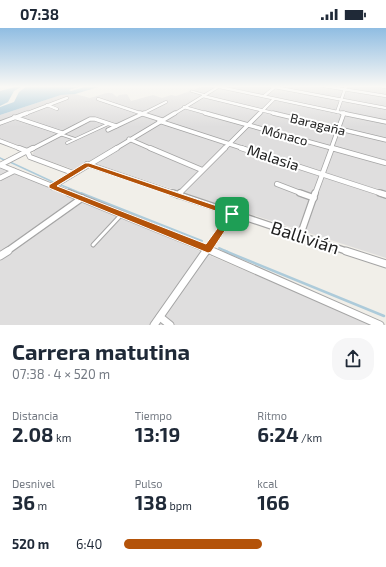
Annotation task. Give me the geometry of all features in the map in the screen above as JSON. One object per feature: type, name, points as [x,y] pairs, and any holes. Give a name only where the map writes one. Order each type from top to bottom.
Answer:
[{"type":"street","points":[[0,123],[62,100]]},
{"type":"street","name":"Malasia","points":[[101,100],[386,195]]},
{"type":"street","points":[[52,187],[87,164],[196,100]]},
{"type":"street","name":"Baragaña","points":[[223,100],[386,140]]},
{"type":"street","points":[[178,195],[273,100]]},
{"type":"street","points":[[278,100],[386,122]]},
{"type":"street","points":[[337,112],[341,100]]},
{"type":"street","points":[[345,100],[386,108]]},
{"type":"street","points":[[108,130],[166,102]]},
{"type":"street","points":[[47,105],[57,109]]},
{"type":"street","name":"Mónaco","points":[[184,107],[386,163]]},
{"type":"street","points":[[300,236],[344,113]]},
{"type":"street","points":[[14,117],[61,134]]},
{"type":"street","points":[[116,126],[92,119],[4,163],[14,171],[208,249],[380,325]]},
{"type":"street","points":[[129,139],[202,170]]},
{"type":"street","points":[[0,141],[27,151],[30,157],[73,173]]},
{"type":"street","name":"Ballivián","points":[[87,164],[232,214],[386,264]]},
{"type":"street","points":[[0,178],[14,171]]},
{"type":"street","points":[[277,184],[314,198]]},
{"type":"street","points":[[0,256],[82,198]]},
{"type":"street","points":[[154,325],[232,214]]},
{"type":"street","points":[[160,317],[170,325]]},
{"type":"lane","points":[[67,143],[108,123]]},
{"type":"lane","points":[[61,134],[75,139]]},
{"type":"lane","points":[[93,244],[122,214]]},
{"type":"shaded area","points":[[46,100],[386,100],[386,258],[89,162],[75,170],[32,155],[34,151],[0,139],[0,115]]},
{"type":"shaded area","points":[[0,166],[373,325],[0,325]]},
{"type":"water","points":[[0,100],[9,100],[8,102],[0,106]]},
{"type":"water","points":[[15,100],[46,100],[0,115],[0,107],[14,102]]},
{"type":"waterway","points":[[0,158],[6,161]]},
{"type":"waterway","points":[[10,162],[53,182]]},
{"type":"waterway","points":[[61,185],[83,194]]},
{"type":"waterway","points":[[81,193],[202,241]]},
{"type":"waterway","points":[[219,248],[228,252]]},
{"type":"waterway","points":[[225,251],[384,316]]},
{"type":"route","points":[[87,164],[232,214],[208,249],[52,187],[87,164]]}]
